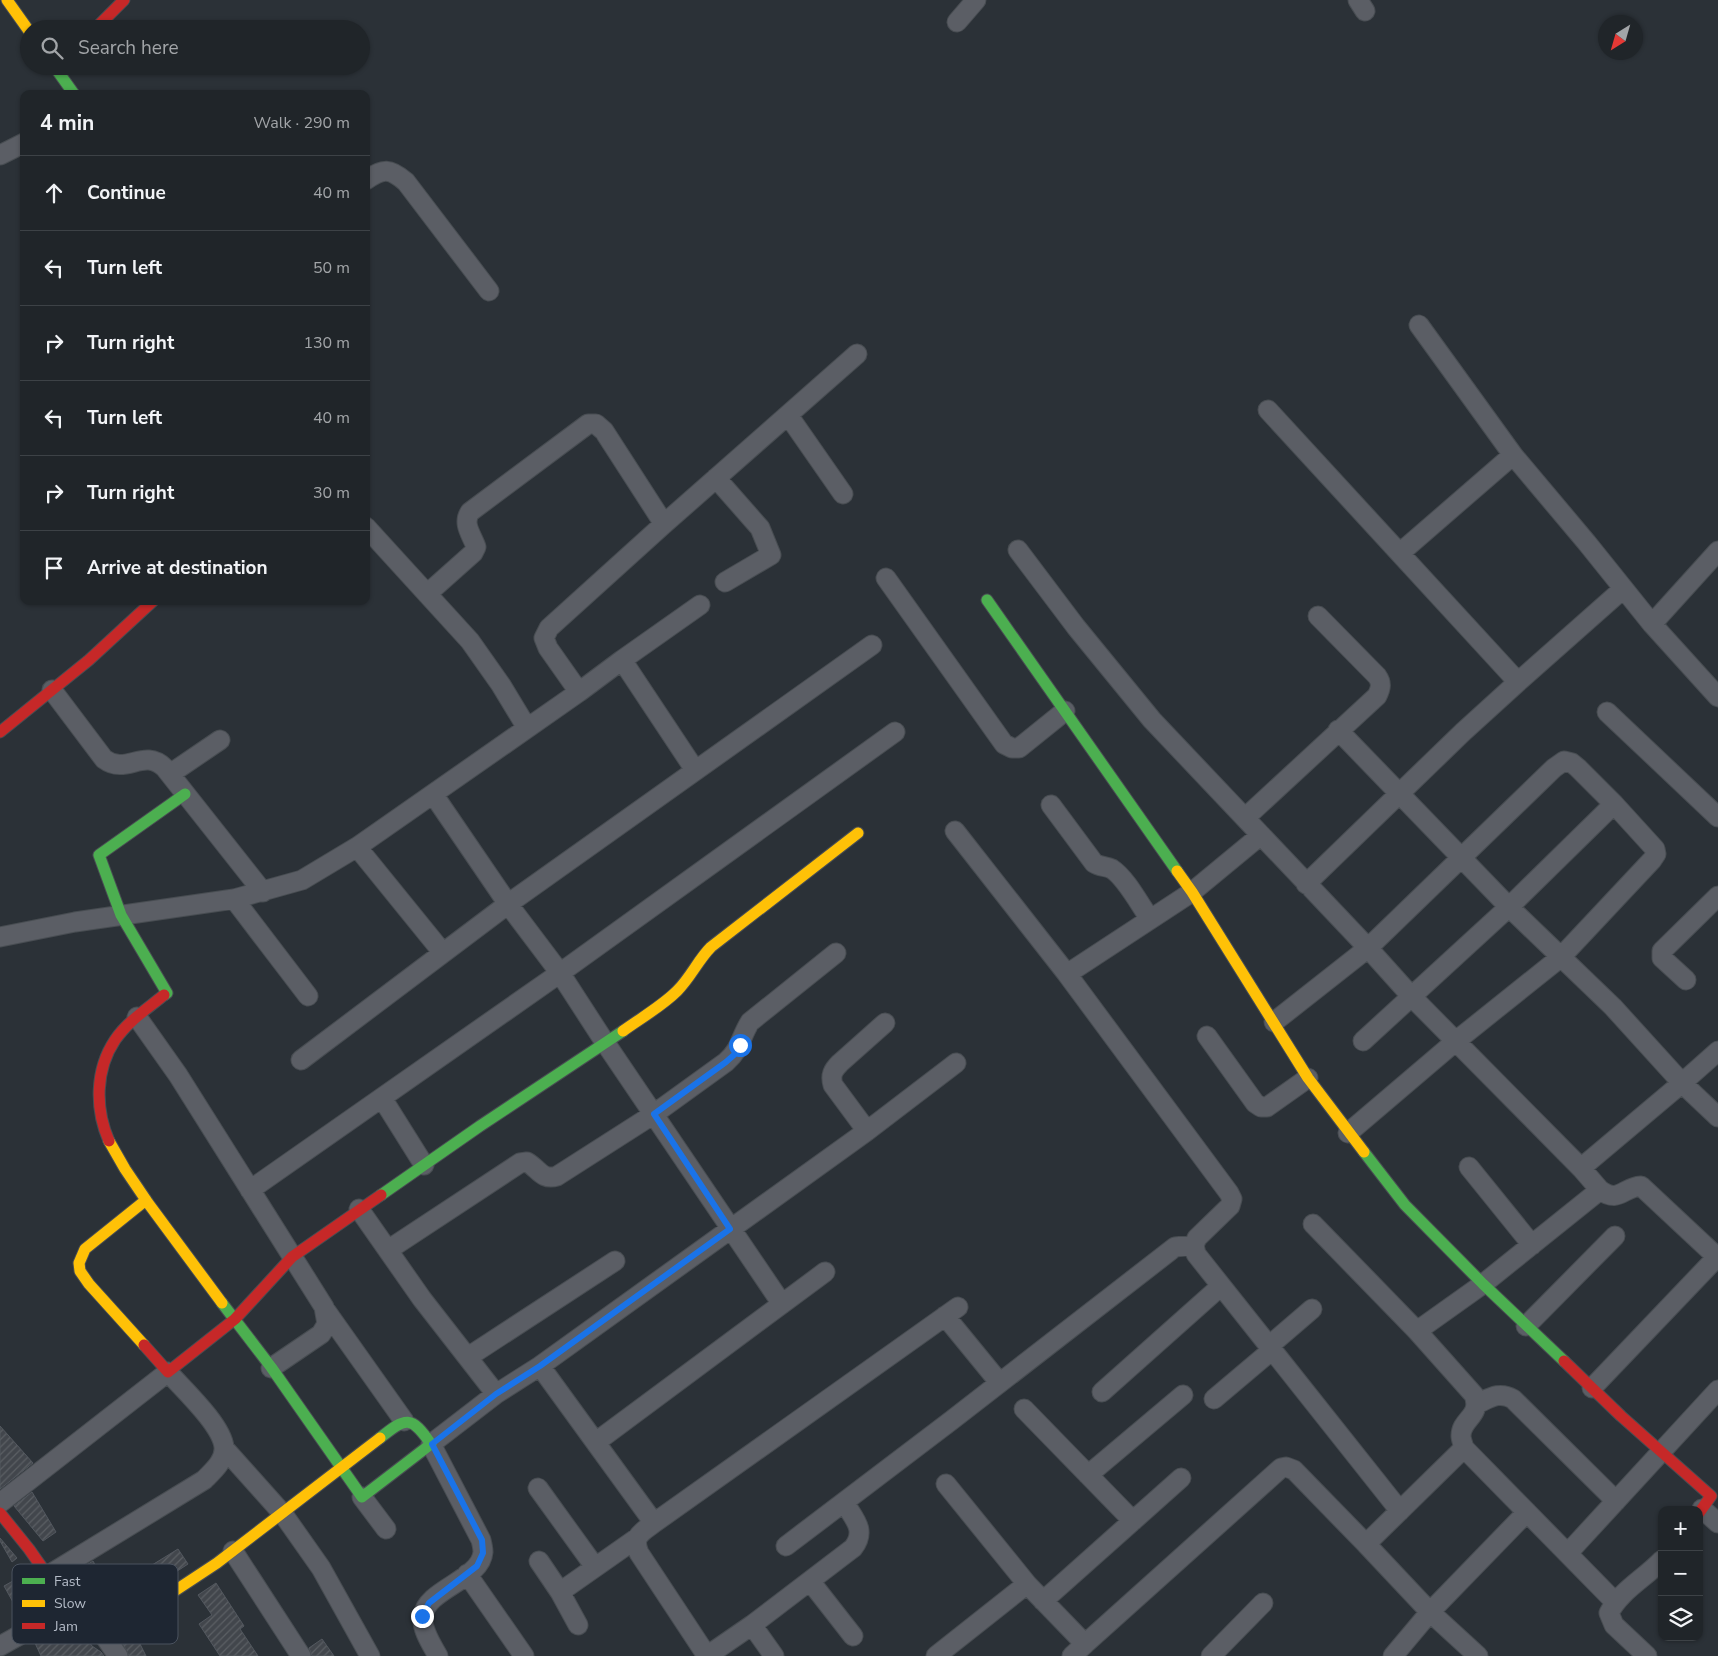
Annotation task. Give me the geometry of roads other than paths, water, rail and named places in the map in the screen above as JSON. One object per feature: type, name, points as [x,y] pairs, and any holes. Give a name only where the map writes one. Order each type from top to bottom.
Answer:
[{"type":"street","points":[[7,0],[21,20]]},
{"type":"street","points":[[104,20],[124,0]]},
{"type":"street","points":[[957,22],[976,0]]},
{"type":"street","points":[[61,75],[71,90]]},
{"type":"street","points":[[0,155],[20,145]]},
{"type":"street","points":[[370,177],[377,172],[386,170],[397,174],[489,291]]},
{"type":"street","points":[[1419,325],[1512,455],[1652,624],[1718,697]]},
{"type":"street","points":[[579,692],[548,648],[544,638],[549,628],[857,354]]},
{"type":"street","points":[[1268,410],[1518,682]]},
{"type":"street","points":[[788,415],[843,494]]},
{"type":"street","points":[[427,594],[473,553],[476,548],[466,523],[466,517],[470,512],[588,424],[596,424],[604,430],[664,524]]},
{"type":"street","points":[[1400,553],[1512,455]]},
{"type":"street","points":[[716,478],[760,528],[771,555],[725,582]]},
{"type":"street","points":[[370,531],[470,641],[501,685],[527,728]]},
{"type":"street","points":[[1018,550],[1112,672],[1152,720],[1412,997],[1581,1168],[1600,1190],[1609,1196],[1619,1196],[1631,1187],[1641,1186],[1718,1257],[1592,1388]]},
{"type":"street","points":[[1652,624],[1718,551]]},
{"type":"street","points":[[886,578],[1004,744],[1012,748],[1019,748],[1065,711]]},
{"type":"street","points":[[1306,884],[1399,793],[1518,682],[1623,589]]},
{"type":"street","points":[[987,600],[1192,892],[1308,1078],[1348,1133],[1405,1205],[1526,1326],[1662,1452],[1707,1502],[1718,1524]]},
{"type":"street","points":[[0,732],[89,660],[149,605]]},
{"type":"street","points":[[0,937],[234,899],[302,880],[357,847],[700,605]]},
{"type":"street","points":[[1245,818],[1338,730],[1377,696],[1381,688],[1381,681],[1318,616]]},
{"type":"street","points":[[301,1060],[508,904],[872,645]]},
{"type":"street","points":[[622,660],[696,770]]},
{"type":"street","points":[[52,690],[104,759],[110,764],[118,766],[148,759],[158,761],[263,892]]},
{"type":"street","points":[[1607,712],[1718,817]]},
{"type":"street","points":[[1338,730],[1509,907],[1613,1006],[1682,1083],[1718,1117]]},
{"type":"street","points":[[250,1190],[560,972],[895,732]]},
{"type":"street","points":[[170,774],[220,740]]},
{"type":"street","points":[[1274,1022],[1368,948],[1554,768],[1564,761],[1578,768],[1655,849],[1656,854],[1561,957],[1456,1041],[1348,1133]]},
{"type":"street","points":[[185,794],[99,855],[121,916],[167,993],[115,1038],[105,1055],[100,1080],[99,1108],[107,1138],[125,1170],[146,1200],[271,1368],[386,1529]]},
{"type":"street","points":[[433,794],[508,904],[560,972],[606,1044],[782,1304]]},
{"type":"street","points":[[1051,804],[1094,863],[1100,867],[1110,868],[1119,875],[1150,919]]},
{"type":"street","points":[[1363,1041],[1509,907],[1614,804]]},
{"type":"street","points":[[956,832],[1067,974],[1229,1193],[1232,1199],[1230,1206],[1197,1238],[1194,1246],[1196,1254],[1400,1511]]},
{"type":"street","points":[[0,1503],[234,1319],[292,1257],[480,1126],[606,1044],[676,992],[687,980],[701,957],[711,947],[858,833]]},
{"type":"street","points":[[1067,974],[1192,892],[1261,835]]},
{"type":"street","points":[[357,847],[443,953]]},
{"type":"street","points":[[1686,980],[1662,958],[1662,951],[1718,896]]},
{"type":"street","points":[[234,899],[308,996]]},
{"type":"street","points":[[388,1250],[520,1163],[527,1162],[534,1165],[545,1177],[557,1176],[654,1114],[726,1062],[735,1054],[743,1033],[750,1022],[836,953]]},
{"type":"street","points":[[137,1017],[178,1075],[324,1307],[404,1422]]},
{"type":"street","points":[[867,1131],[833,1084],[831,1077],[840,1063],[884,1023]]},
{"type":"street","points":[[1207,1036],[1255,1104],[1261,1107],[1267,1107],[1308,1078]]},
{"type":"street","points":[[1581,1168],[1682,1083],[1718,1050]]},
{"type":"street","points":[[362,1497],[496,1394],[540,1366],[867,1131],[956,1062]]},
{"type":"street","points":[[382,1098],[424,1164]]},
{"type":"street","points":[[1468,1167],[1532,1245]]},
{"type":"street","points":[[1417,1332],[1483,1284],[1600,1190]]},
{"type":"street","points":[[146,1200],[85,1249],[79,1259],[78,1270],[217,1427],[224,1448],[283,1514],[321,1568],[370,1656]]},
{"type":"street","points":[[359,1210],[422,1299],[496,1394]]},
{"type":"street","points":[[1312,1224],[1417,1332],[1474,1395],[1477,1404],[1475,1411],[1466,1423],[1461,1435],[1464,1448],[1615,1602]]},
{"type":"street","points":[[1526,1326],[1615,1236]]},
{"type":"street","points":[[786,1546],[1175,1247],[1194,1246]]},
{"type":"street","points":[[468,1357],[615,1261]]},
{"type":"street","points":[[596,1442],[825,1272]]},
{"type":"street","points":[[1102,1392],[1222,1286]]},
{"type":"street","points":[[271,1368],[320,1334],[327,1324],[324,1307]]},
{"type":"street","points":[[1214,1399],[1312,1308]]},
{"type":"street","points":[[560,1592],[951,1312],[999,1382]]},
{"type":"street","points":[[540,1366],[654,1523]]},
{"type":"street","points":[[1568,1553],[1718,1390]]},
{"type":"street","points":[[1477,1404],[1501,1394],[1513,1399],[1616,1501]]},
{"type":"street","points":[[1088,1475],[1183,1395]]},
{"type":"street","points":[[1024,1409],[1133,1520]]},
{"type":"street","points":[[178,1589],[283,1514],[395,1426],[404,1422],[411,1422],[418,1426],[432,1444],[482,1540],[483,1553],[477,1566],[429,1603],[422,1616],[425,1630],[438,1656]]},
{"type":"street","points":[[67,1564],[204,1480],[218,1467],[224,1448]]},
{"type":"street","points":[[1366,1544],[1464,1448]]},
{"type":"street","points":[[946,1484],[1043,1601],[1079,1650],[1281,1468],[1286,1466],[1294,1470],[1430,1612],[1478,1656]]},
{"type":"street","points":[[1043,1601],[1181,1478]]},
{"type":"street","points":[[538,1488],[595,1567]]},
{"type":"street","points":[[637,1538],[636,1545],[639,1553],[707,1656],[752,1625],[853,1548],[859,1541],[860,1531],[844,1502]]},
{"type":"street","points":[[1393,1656],[1430,1612],[1527,1512]]},
{"type":"street","points":[[0,1513],[39,1564]]},
{"type":"street","points":[[232,1551],[301,1656]]},
{"type":"street","points":[[539,1561],[560,1592],[578,1625]]},
{"type":"street","points":[[1648,1656],[1614,1625],[1609,1613],[1615,1602],[1658,1564]]},
{"type":"street","points":[[467,1574],[524,1656]]},
{"type":"street","points":[[810,1581],[853,1636]]},
{"type":"street","points":[[936,1656],[1027,1584]]},
{"type":"street","points":[[1211,1656],[1263,1603]]},
{"type":"street","points":[[752,1625],[774,1656]]},
{"type":"street","points":[[0,1646],[12,1639]]},
{"type":"street","points":[[110,1644],[118,1656]]}]
